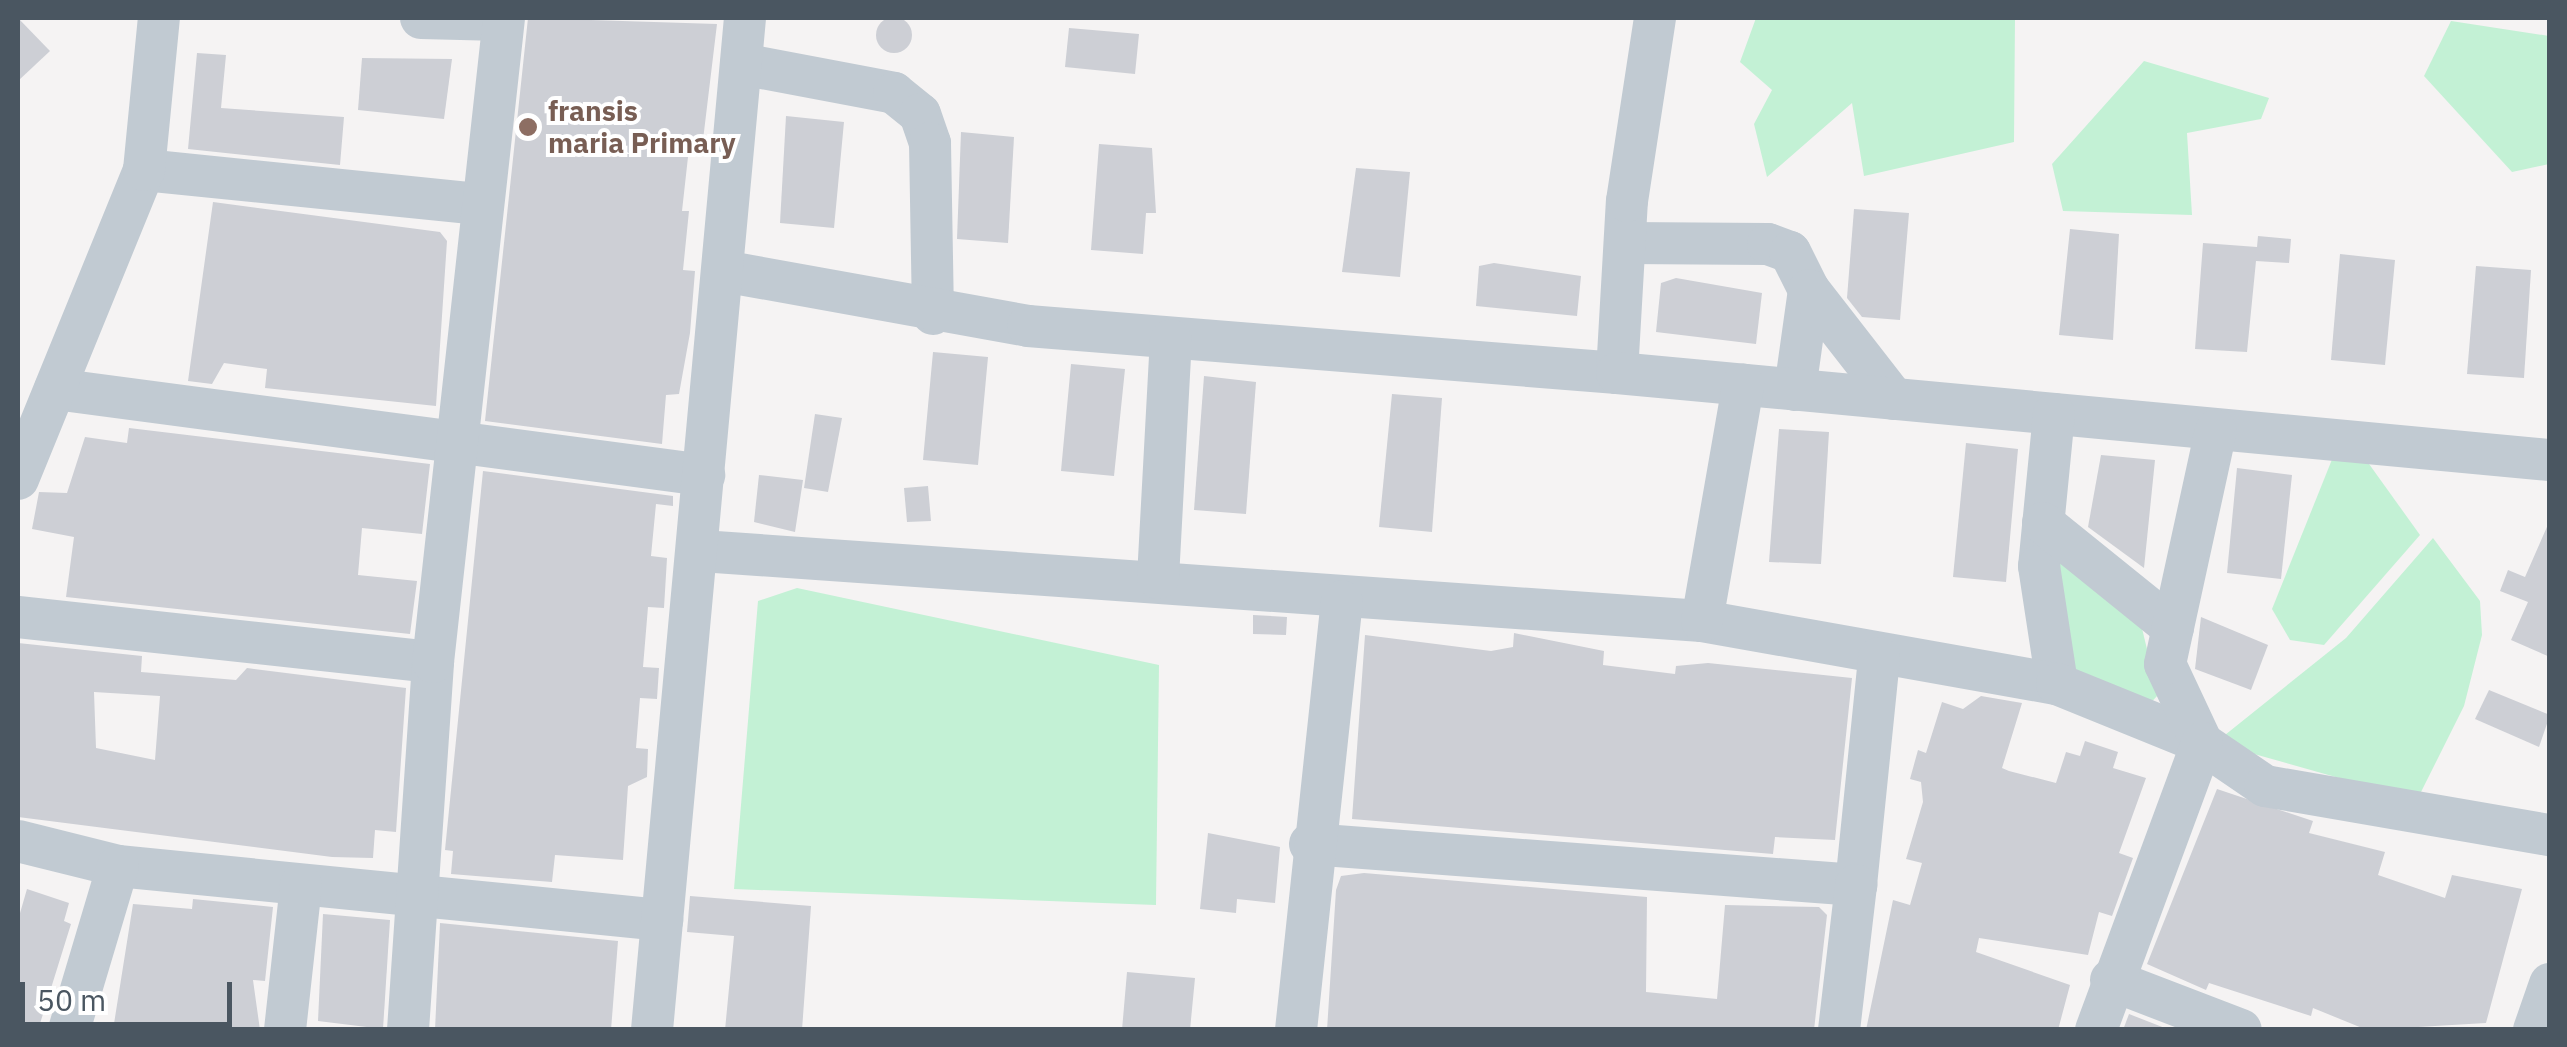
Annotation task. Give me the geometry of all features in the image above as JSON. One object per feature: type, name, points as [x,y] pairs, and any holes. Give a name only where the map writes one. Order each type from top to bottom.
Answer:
[{"type":"street","points":[[18,479],[144,170],[159,18]]},
{"type":"street","points":[[408,1030],[434,662],[502,19],[421,18]]},
{"type":"street","points":[[652,1030],[701,551],[704,475],[745,18]]},
{"type":"street","points":[[1616,373],[1626,243],[1656,18]]},
{"type":"street","points":[[741,64],[894,93],[920,114],[930,142],[933,314]]},
{"type":"street","points":[[144,170],[480,204]]},
{"type":"street","points":[[1626,243],[1768,244],[1790,252],[1809,290],[1894,399]]},
{"type":"street","points":[[723,271],[933,314],[1170,340],[1743,384],[2550,460]]},
{"type":"street","points":[[1795,390],[1809,290]]},
{"type":"street","points":[[1158,578],[1170,340]]},
{"type":"street","points":[[1702,621],[1743,384]]},
{"type":"street","points":[[55,389],[704,475]]},
{"type":"street","points":[[2054,414],[2043,523],[2042,602],[2056,684]]},
{"type":"street","points":[[2096,1030],[2111,980],[2202,743],[2165,664],[2216,431]]},
{"type":"street","points":[[2043,523],[2173,628]]},
{"type":"street","points":[[701,551],[1158,578],[1342,600],[1702,621],[1879,658],[2056,684],[2202,743],[2265,786],[2550,835]]},
{"type":"street","points":[[1296,1030],[1310,844],[1342,600]]},
{"type":"street","points":[[18,618],[434,662]]},
{"type":"street","points":[[1838,1030],[1879,658]]},
{"type":"street","points":[[18,841],[118,866],[300,886],[417,890],[662,920]]},
{"type":"street","points":[[1310,844],[1856,885]]},
{"type":"street","points":[[69,1030],[118,866]]},
{"type":"street","points":[[285,1030],[300,886]]},
{"type":"street","points":[[2111,980],[2241,1030]]},
{"type":"street","points":[[2534,1030],[2550,984]]},
{"type":"green space","points":[[1756,18],[2015,18],[2014,142],[1864,176],[1852,103],[1767,177],[1754,124],[1772,90],[1740,62]]},
{"type":"green space","points":[[2451,21],[2549,36],[2549,164],[2512,172],[2424,76]]},
{"type":"green space","points":[[2144,61],[2269,98],[2261,119],[2187,133],[2192,215],[2063,211],[2052,164]]},
{"type":"green space","points":[[2359,450],[2420,535],[2324,645],[2290,640],[2272,609],[2333,457]]},
{"type":"green space","points":[[2433,538],[2480,601],[2482,635],[2464,706],[2417,800],[2215,743],[2346,638]]},
{"type":"green space","points":[[2057,545],[2140,620],[2158,695],[2144,710],[2067,668]]},
{"type":"green space","points":[[797,588],[1159,665],[1156,905],[734,889],[758,601]]},
{"type":"building","points":[[894,17],[907,22],[912,35],[907,48],[894,53],[881,48],[876,35],[881,22]]},
{"type":"building","points":[[18,18],[50,51],[18,81]]},
{"type":"building","points":[[528,18],[717,24],[703,140],[690,139],[682,211],[689,211],[683,270],[695,271],[690,333],[679,394],[666,395],[662,444],[485,421]]},
{"type":"building","points":[[1069,28],[1139,34],[1135,74],[1065,67]]},
{"type":"building","points":[[197,53],[226,55],[221,108],[344,117],[340,165],[188,149]]},
{"type":"building","points":[[362,58],[452,59],[444,119],[358,110]]},
{"type":"building","points":[[786,116],[844,122],[834,228],[780,223]]},
{"type":"building","points":[[961,132],[1014,137],[1008,243],[957,239]]},
{"type":"building","points":[[1099,144],[1152,148],[1156,213],[1146,213],[1143,254],[1091,250]]},
{"type":"building","points":[[1356,168],[1410,172],[1400,277],[1342,272]]},
{"type":"building","points":[[213,202],[440,232],[447,241],[436,406],[265,388],[267,369],[224,363],[212,384],[188,381]]},
{"type":"building","points":[[1854,209],[1909,213],[1900,320],[1862,317],[1847,298]]},
{"type":"building","points":[[2070,229],[2119,234],[2113,340],[2059,335]]},
{"type":"building","points":[[2258,236],[2291,239],[2289,263],[2256,261],[2247,352],[2195,349],[2203,243],[2257,247]]},
{"type":"building","points":[[2340,254],[2395,260],[2385,365],[2331,360]]},
{"type":"building","points":[[1494,263],[1581,276],[1577,316],[1476,306],[1479,266]]},
{"type":"building","points":[[2476,266],[2531,270],[2524,378],[2467,374]]},
{"type":"building","points":[[1676,278],[1762,293],[1756,344],[1656,332],[1661,283]]},
{"type":"building","points":[[933,352],[988,357],[978,465],[923,460]]},
{"type":"building","points":[[1071,364],[1125,369],[1114,476],[1061,471]]},
{"type":"building","points":[[1204,376],[1256,382],[1246,514],[1194,510]]},
{"type":"building","points":[[1392,394],[1442,398],[1432,532],[1379,527]]},
{"type":"building","points":[[815,414],[842,418],[828,492],[804,488]]},
{"type":"building","points":[[129,428],[430,464],[422,534],[362,528],[358,575],[417,581],[410,634],[66,597],[74,537],[32,529],[39,492],[67,493],[85,437],[127,443]]},
{"type":"building","points":[[1779,429],[1829,432],[1821,564],[1769,562]]},
{"type":"building","points":[[1966,443],[2018,449],[2006,582],[1953,577]]},
{"type":"building","points":[[2101,455],[2155,460],[2144,568],[2088,527]]},
{"type":"building","points":[[2237,468],[2292,475],[2281,579],[2227,573]]},
{"type":"building","points":[[483,471],[673,496],[673,506],[656,504],[651,556],[667,558],[664,608],[648,607],[643,667],[659,668],[657,699],[640,698],[636,748],[648,749],[647,777],[628,786],[623,860],[555,855],[552,882],[451,874],[453,851],[445,850]]},
{"type":"building","points":[[759,475],[803,480],[795,532],[754,522]]},
{"type":"building","points":[[928,486],[931,521],[907,522],[904,488]]},
{"type":"building","points":[[2550,520],[2550,657],[2511,640],[2528,602],[2500,591],[2508,570],[2525,577]]},
{"type":"building","points":[[1253,615],[1287,617],[1286,635],[1253,634]]},
{"type":"building","points":[[2201,617],[2268,645],[2251,690],[2195,669]]},
{"type":"building","points":[[1514,633],[1604,651],[1603,665],[1675,674],[1676,666],[1708,663],[1852,678],[1835,840],[1775,837],[1773,854],[1352,819],[1365,635],[1491,651],[1513,647]]},
{"type":"building","points":[[18,643],[142,656],[141,672],[236,680],[247,668],[406,688],[396,832],[375,830],[373,858],[332,857],[18,817]],"holes":[[[94,692],[160,696],[155,760],[96,748]]]},
{"type":"building","points":[[2489,690],[2550,715],[2539,747],[2475,719]]},
{"type":"building","points":[[1981,696],[2022,703],[2002,768],[2056,783],[2066,752],[2080,756],[2085,741],[2118,752],[2113,768],[2146,778],[2119,853],[2133,858],[2112,916],[2099,912],[2088,955],[1979,938],[1976,952],[2070,985],[2058,1030],[1866,1030],[1893,900],[1910,905],[1922,863],[1906,859],[1923,802],[1921,782],[1910,779],[1918,750],[1926,753],[1942,702],[1963,709]]},
{"type":"building","points":[[2217,789],[2313,821],[2309,833],[2385,852],[2378,875],[2445,898],[2452,875],[2522,889],[2486,1023],[2367,1030],[2313,1008],[2311,1016],[2209,983],[2206,990],[2147,964]]},
{"type":"building","points":[[1208,833],[1280,847],[1275,903],[1237,899],[1236,913],[1200,909]]},
{"type":"building","points":[[1364,873],[1647,897],[1646,992],[1717,999],[1725,905],[1819,907],[1827,915],[1814,1030],[1327,1030],[1336,890],[1341,876]]},
{"type":"building","points":[[27,889],[69,903],[64,921],[71,924],[38,1030],[18,1030],[18,920]]},
{"type":"building","points":[[690,896],[811,906],[802,1030],[725,1030],[734,936],[687,932]]},
{"type":"building","points":[[193,899],[273,907],[265,981],[253,980],[260,1030],[113,1030],[133,904],[192,909]]},
{"type":"building","points":[[323,914],[390,920],[383,1029],[318,1021]]},
{"type":"building","points":[[440,923],[618,941],[611,1030],[435,1030]]},
{"type":"building","points":[[1127,972],[1195,978],[1190,1030],[1122,1030]]},
{"type":"building","points":[[2129,1014],[2170,1030],[2123,1030]]},
{"type":"place","name":"fransis maria Primary","points":[[528,127]]}]
